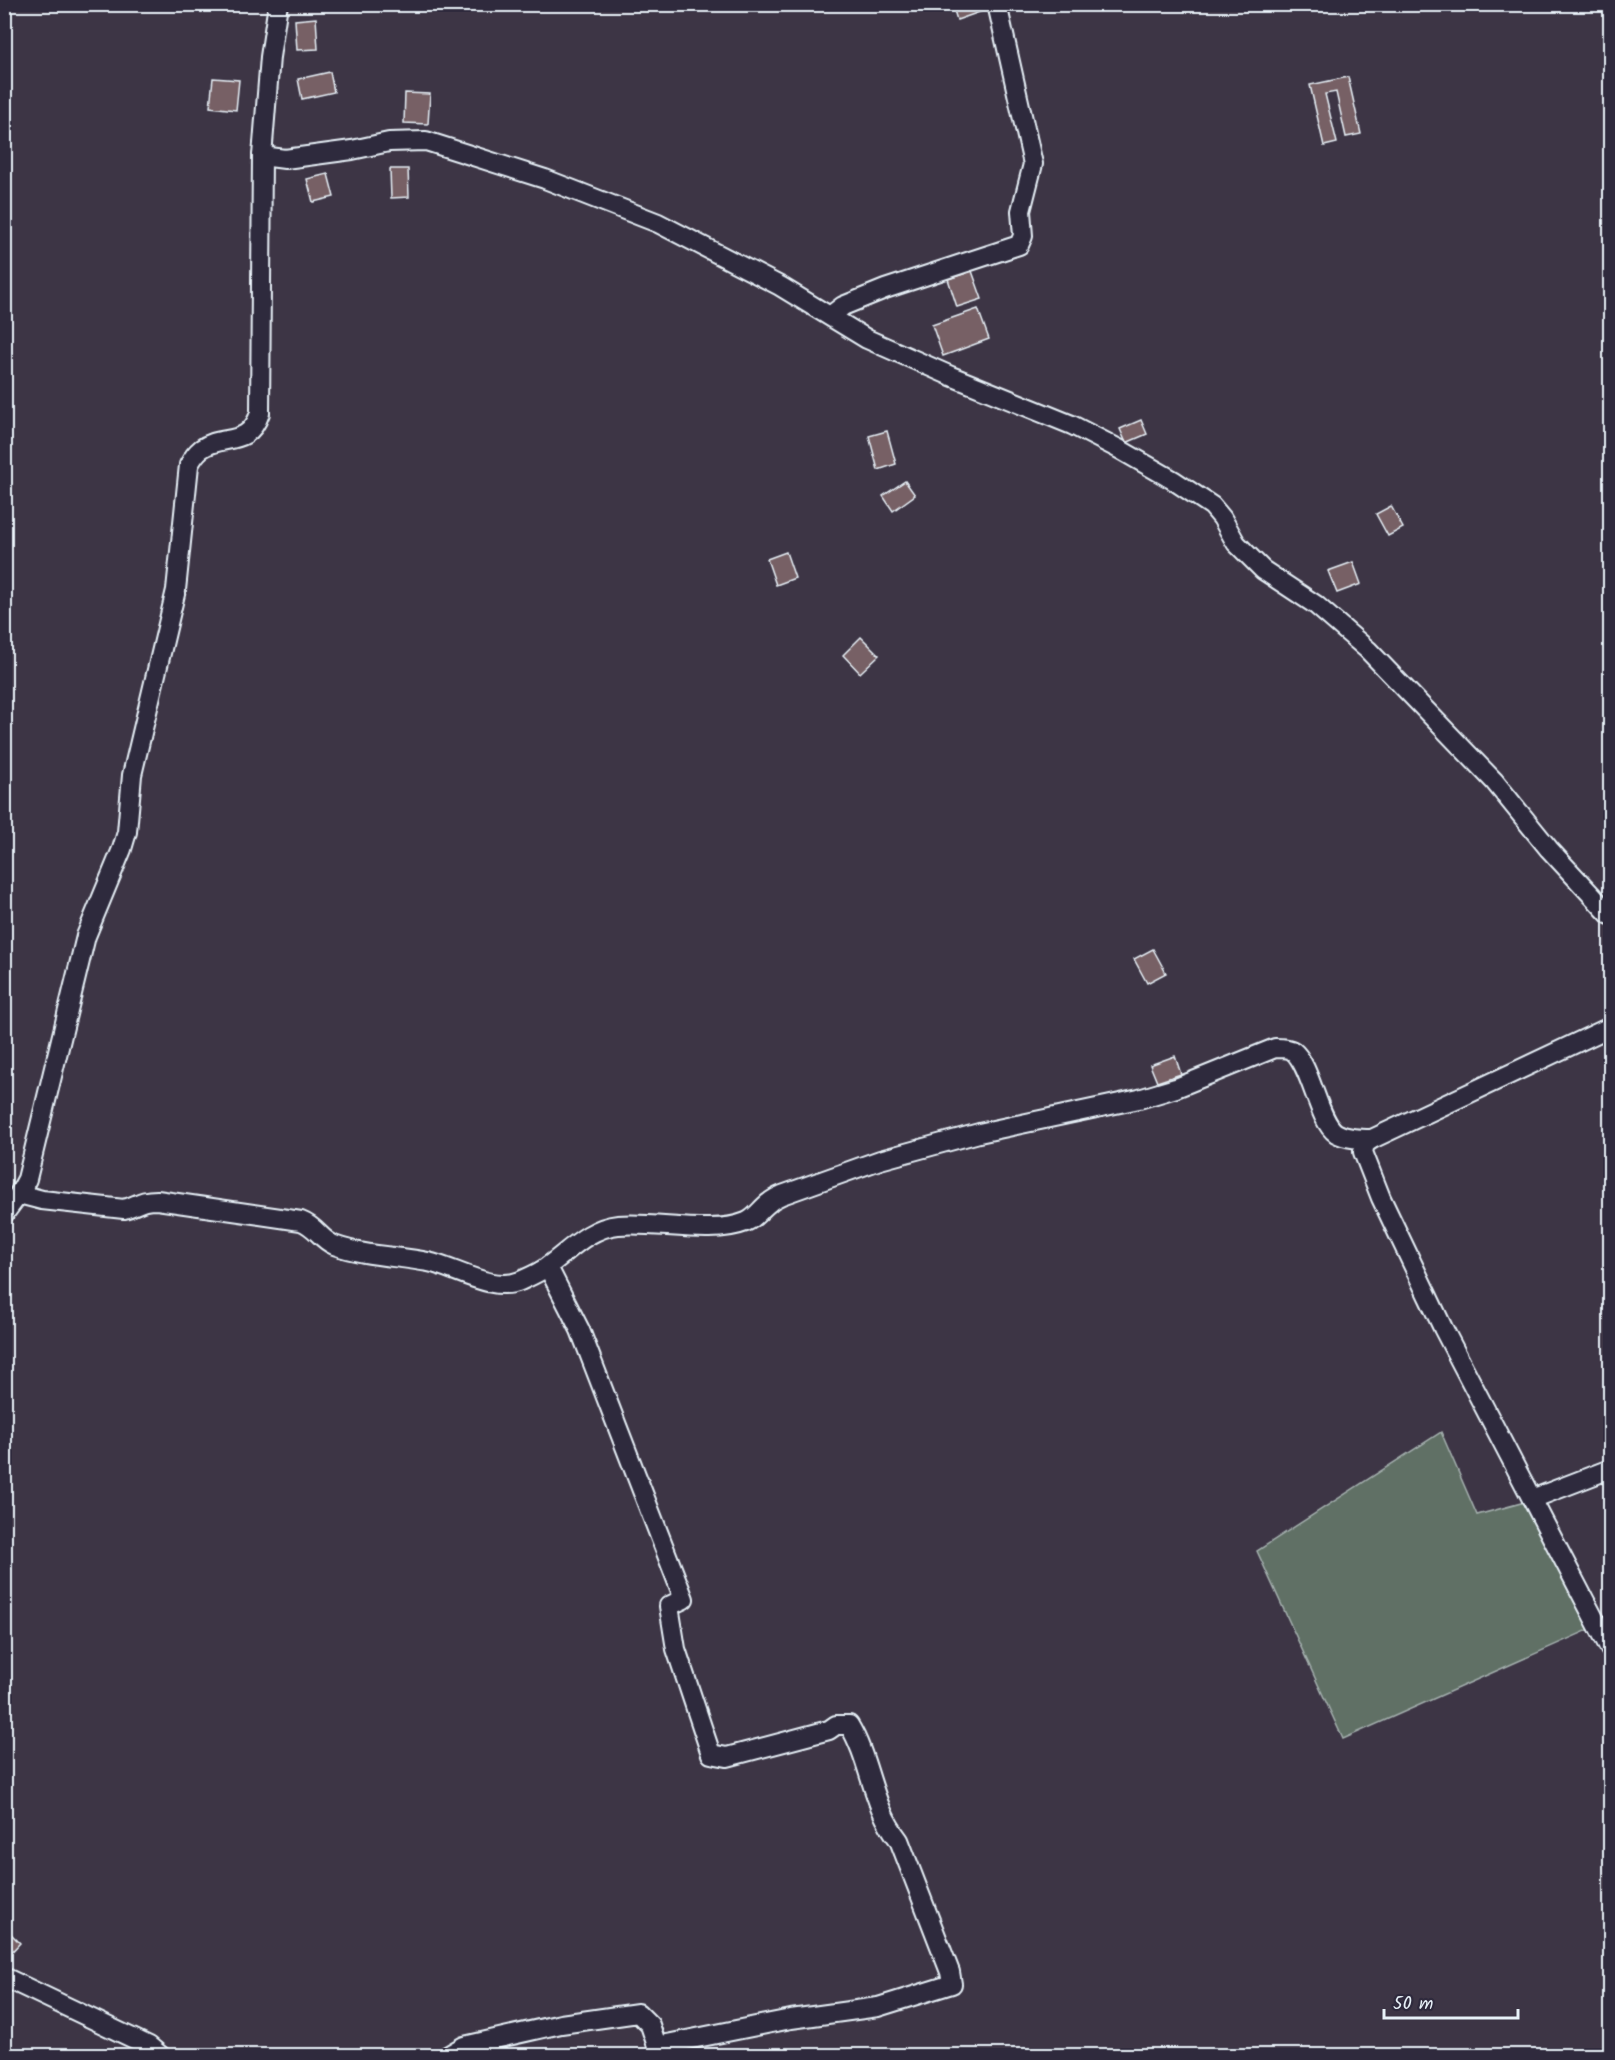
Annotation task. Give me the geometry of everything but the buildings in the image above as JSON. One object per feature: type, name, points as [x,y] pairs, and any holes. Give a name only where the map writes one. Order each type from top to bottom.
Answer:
[{"type":"street","points":[[4,1214],[27,1179],[86,936],[122,849],[132,775],[176,590],[189,465],[199,450],[206,446],[238,439],[245,435],[255,425],[260,413],[262,156],[270,57],[278,4]]},
{"type":"street","points":[[830,316],[843,306],[885,289],[1019,245],[1023,236],[1021,211],[1033,164],[997,4]]},
{"type":"street","points":[[262,156],[285,159],[352,150],[389,142],[426,141],[545,179],[658,223],[780,286],[867,339],[940,372],[1072,425],[1173,480],[1212,506],[1222,518],[1236,543],[1263,570],[1316,605],[1368,650],[1494,781],[1549,849],[1611,915]]},
{"type":"street","points":[[1611,1028],[1372,1139],[1365,1144],[1363,1152],[1381,1198],[1443,1328],[1611,1649]]},
{"type":"street","points":[[19,1194],[42,1200],[123,1209],[143,1200],[157,1200],[301,1221],[312,1225],[325,1240],[348,1249],[378,1256],[429,1262],[478,1280],[511,1284],[548,1267],[580,1241],[600,1230],[618,1225],[710,1227],[740,1224],[749,1221],[770,1202],[782,1195],[880,1160],[980,1133],[1139,1099],[1176,1088],[1275,1048],[1294,1052],[1304,1067],[1326,1119],[1334,1132],[1345,1137],[1372,1139]]},
{"type":"street","points":[[447,2055],[464,2046],[561,2024],[638,2013],[650,2025],[657,2046],[791,2019],[878,2007],[952,1984],[950,1972],[899,1840],[888,1826],[856,1737],[849,1725],[836,1725],[829,1730],[727,1757],[711,1754],[676,1649],[672,1628],[669,1606],[684,1599],[580,1330],[548,1267]]},
{"type":"street","points":[[1532,1499],[1611,1469]]},
{"type":"street","points":[[4,1977],[149,2046],[161,2055]]},
{"type":"green space","points":[[1441,1432],[1477,1515],[1525,1502],[1593,1628],[1343,1739],[1257,1551]]}]
